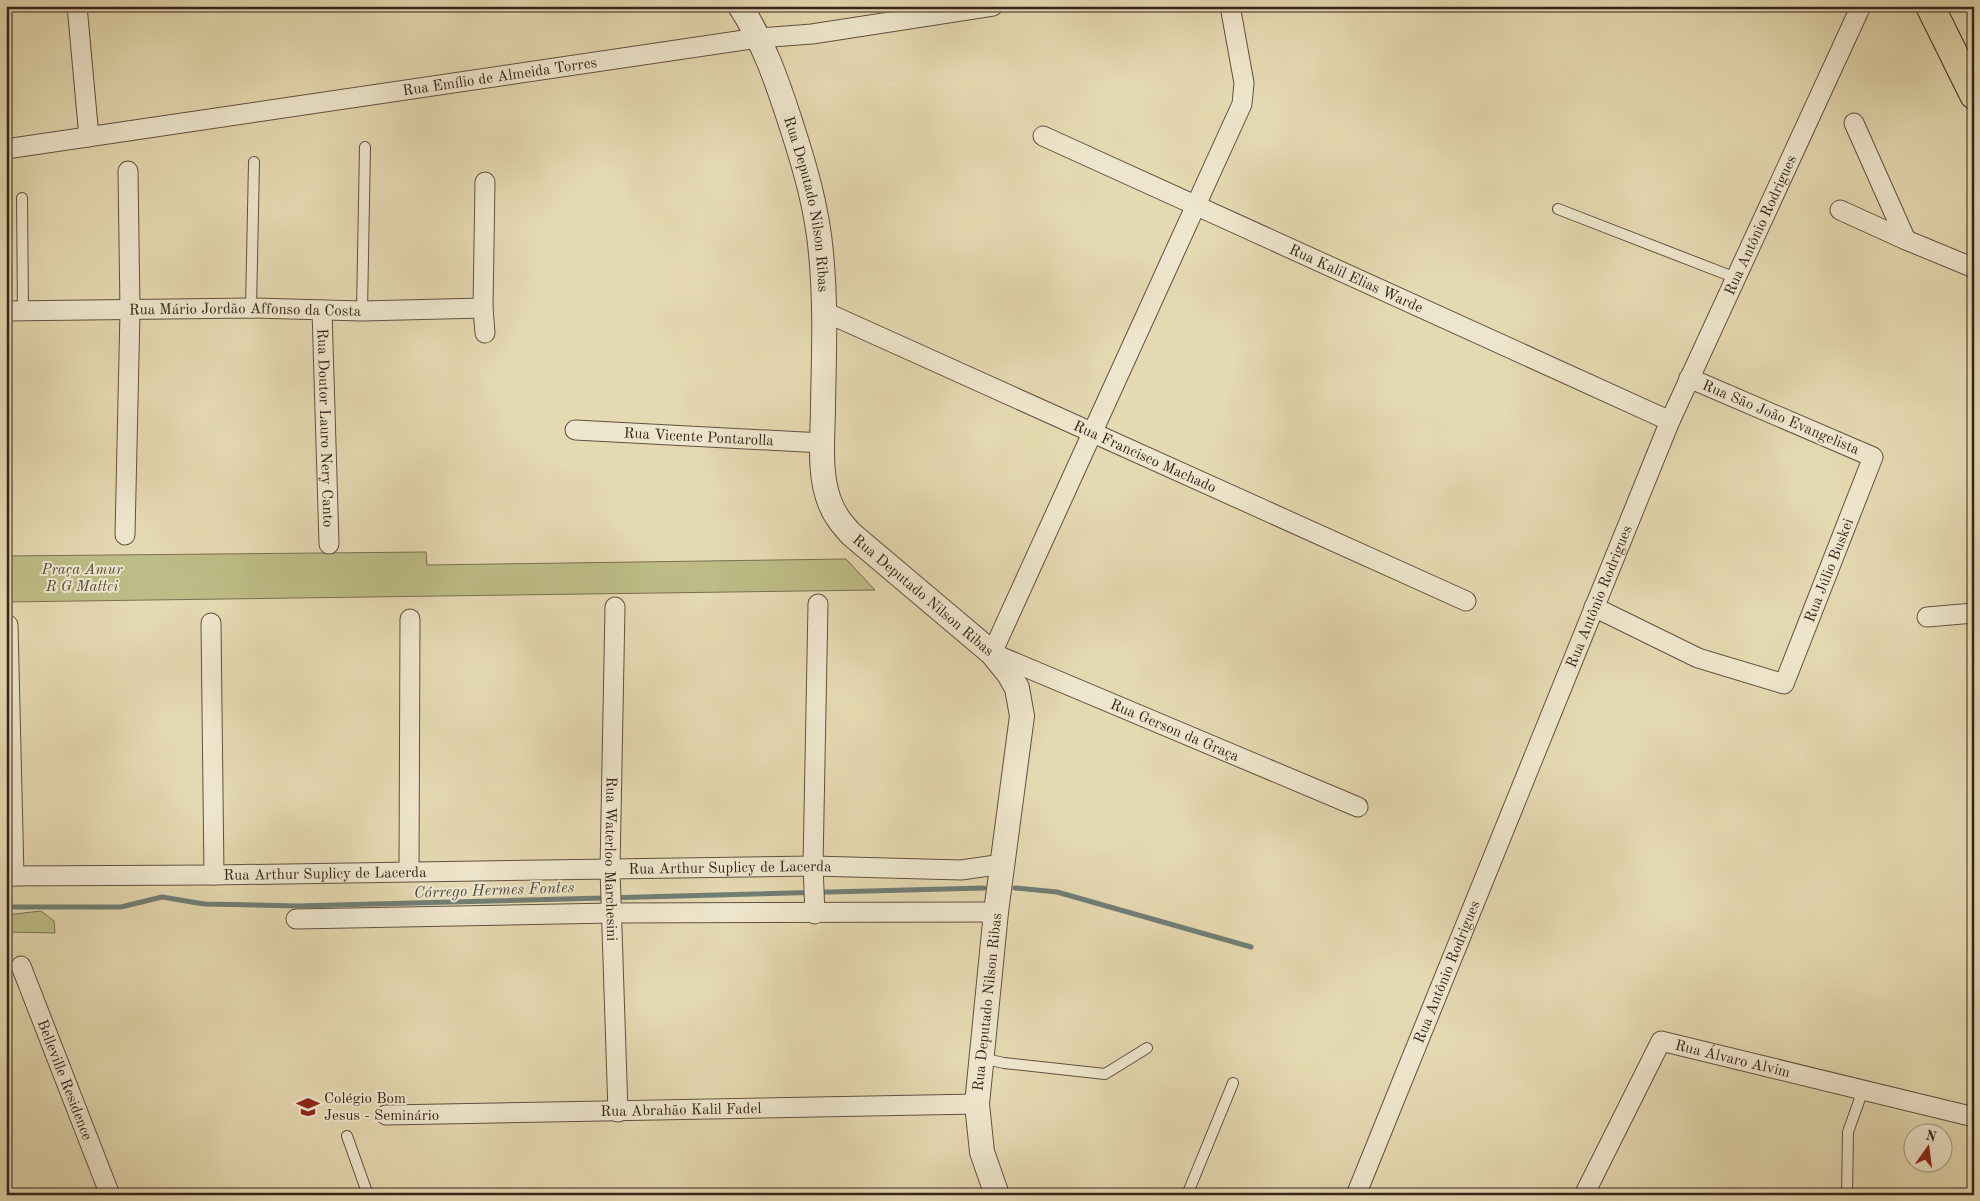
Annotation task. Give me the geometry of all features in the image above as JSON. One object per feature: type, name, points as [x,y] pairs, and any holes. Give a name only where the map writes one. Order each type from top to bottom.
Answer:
[{"type":"main road","points":[[1930,6],[1974,95]]},
{"type":"street","points":[[77,6],[89,137]]},
{"type":"street","name":"Rua Deputado Nilson Ribas","points":[[740,6],[758,38],[784,101],[811,192],[821,252],[825,312],[822,443],[824,481],[829,502],[838,520],[851,534],[992,653],[1010,674],[1017,688],[1022,716],[996,912],[977,1104],[982,1152],[996,1195]]},
{"type":"street","name":"Rua Emílio de Almeida Torres","points":[[6,149],[758,38],[812,34],[993,6]]},
{"type":"street","points":[[992,653],[1239,113],[1243,98],[1244,82],[1230,6]]},
{"type":"street","name":"Rua Antônio Rodrigues","points":[[1356,1195],[1670,421],[1861,6]]},
{"type":"street","points":[[1854,122],[1906,240]]},
{"type":"street","name":"Rua Kalil Elias Warde","points":[[1044,136],[1670,421]]},
{"type":"street","points":[[125,534],[130,311],[128,170]]},
{"type":"street","points":[[485,182],[483,308],[485,333]]},
{"type":"street","points":[[1840,210],[1974,268]]},
{"type":"street","name":"Rua Mário Jordão Affonso da Costa","points":[[14,311],[251,308],[362,311],[483,308]]},
{"type":"street","name":"Rua Doutor Lauro Nery Canto","points":[[322,310],[330,544]]},
{"type":"street","name":"Rua Francisco Machado","points":[[825,312],[1466,601]]},
{"type":"street","name":"Rua São João Evangelista","points":[[1690,378],[1873,456]]},
{"type":"street","name":"Rua Vicente Pontarolla","points":[[575,430],[822,443]]},
{"type":"street","name":"Rua Júlio Buskei","points":[[1594,607],[1698,658],[1784,684],[1873,456]]},
{"type":"street","points":[[815,914],[813,866],[818,604]]},
{"type":"street","name":"Rua Waterloo Marchesini","points":[[614,607],[610,869],[618,1112]]},
{"type":"street","points":[[1927,617],[1974,613]]},
{"type":"street","points":[[409,871],[410,619]]},
{"type":"street","points":[[211,623],[214,875]]},
{"type":"street","points":[[8,625],[10,876]]},
{"type":"street","name":"Rua Gerson da Graça","points":[[992,653],[1358,807]]},
{"type":"street","name":"Rua Arthur Suplicy de Lacerda","points":[[10,876],[214,875],[813,866],[962,870],[1003,864]]},
{"type":"street","points":[[296,919],[612,913],[815,914],[996,912]]},
{"type":"street","name":"Belleville Residence","points":[[21,966],[110,1195]]},
{"type":"street","name":"Rua Álvaro Alvim","points":[[1584,1195],[1661,1041],[1974,1117]]},
{"type":"street","name":"Rua Abrahão Kalil Fadel","points":[[386,1115],[977,1104]]},
{"type":"lane","points":[[362,311],[365,147]]},
{"type":"lane","points":[[251,308],[254,162]]},
{"type":"lane","points":[[14,311],[22,198]]},
{"type":"lane","points":[[1558,209],[1736,278]]},
{"type":"lane","points":[[981,1058],[1004,1063],[1105,1074],[1147,1048]]},
{"type":"lane","points":[[1187,1195],[1233,1083]]},
{"type":"lane","points":[[1847,1195],[1848,1132],[1863,1090]]},
{"type":"lane","points":[[347,1136],[368,1195]]},
{"type":"green space","name":"Praça Amur R G Mattei","points":[[426,552],[427,565],[846,559],[875,590],[6,602],[6,556]]},
{"type":"green space","points":[[41,911],[54,921],[55,933],[6,932],[6,915]]},
{"type":"waterway","name":"Córrego Hermes Fontes","points":[[6,907],[121,907],[162,897],[204,904],[297,906],[984,888]]},
{"type":"waterway","points":[[1015,888],[1057,892],[1251,947]]},
{"type":"place","name":"Colégio Bom Jesus - Seminário","points":[[308,1107]]}]
